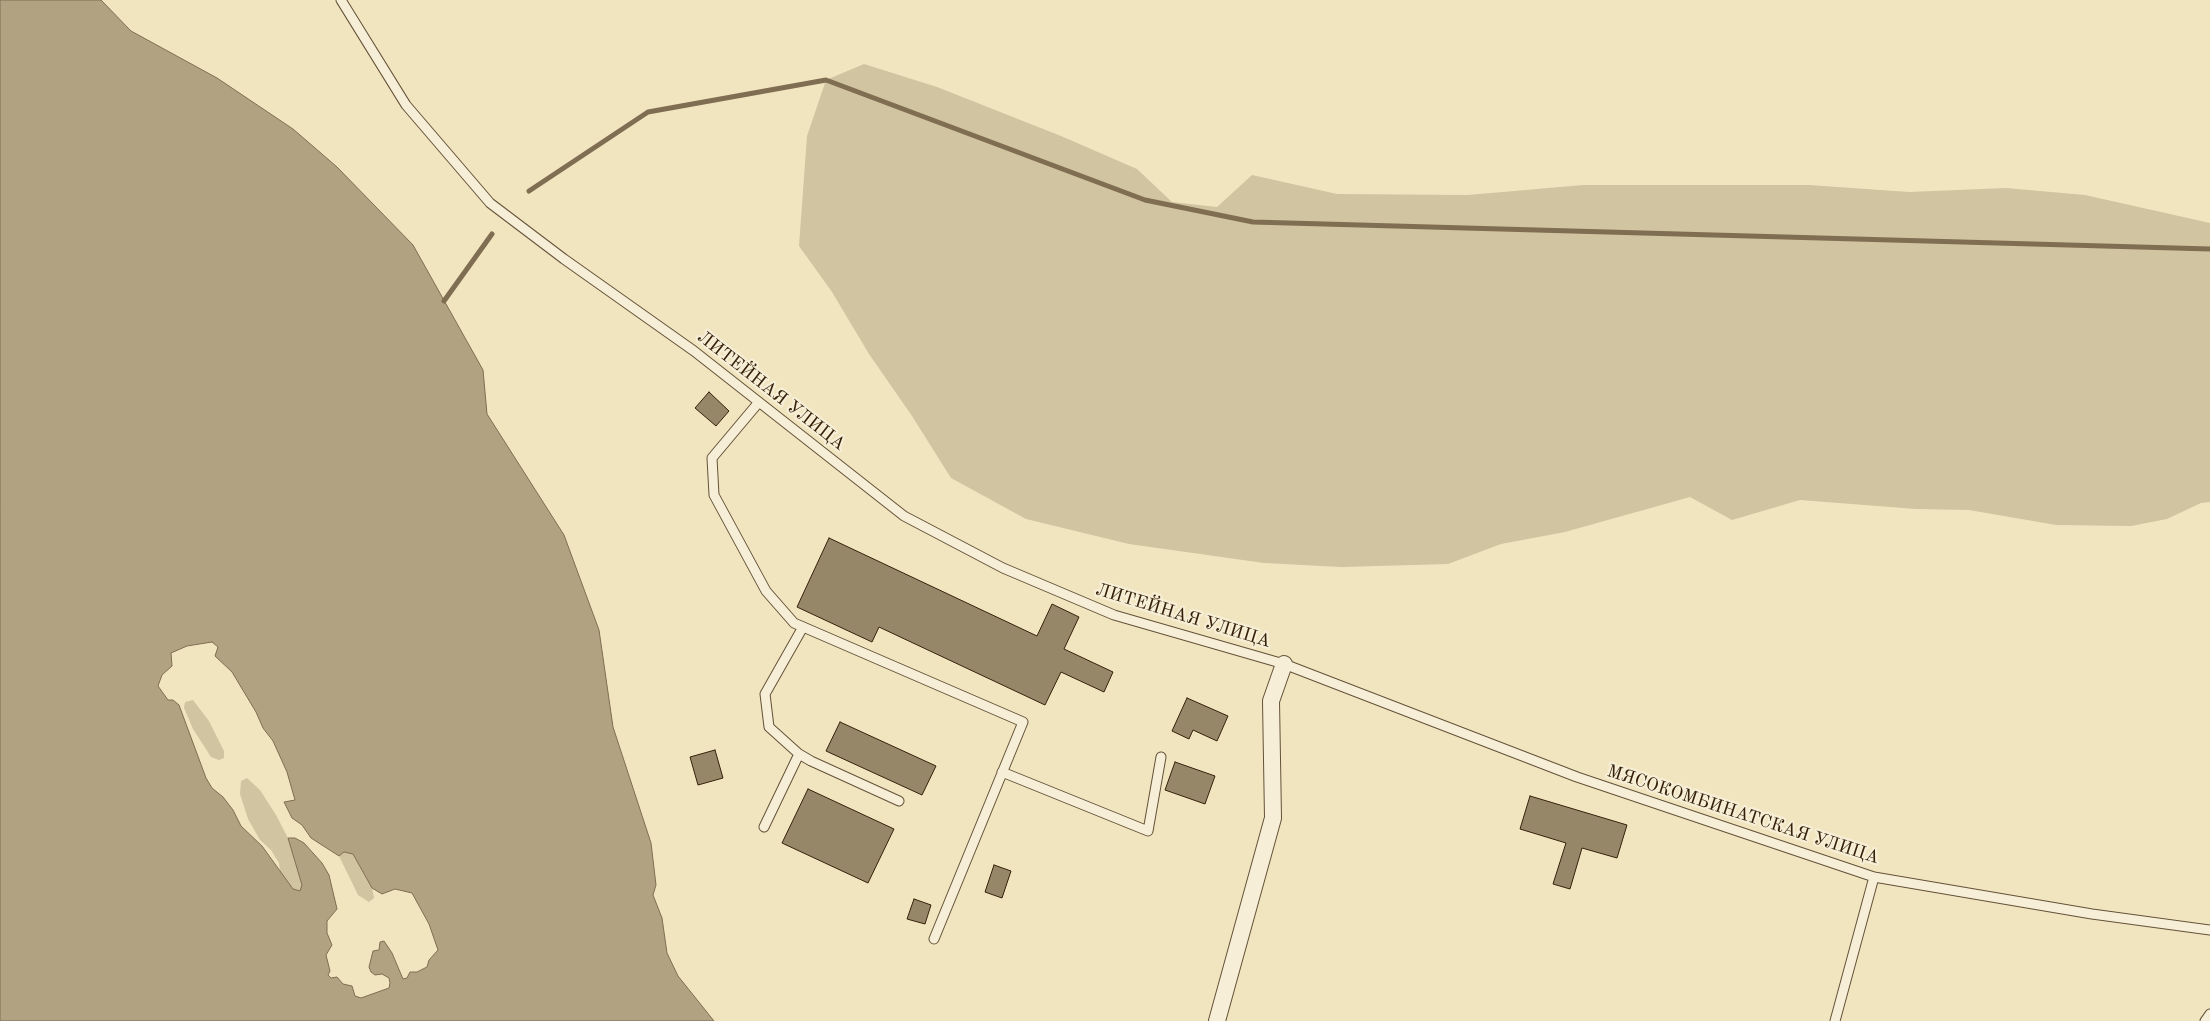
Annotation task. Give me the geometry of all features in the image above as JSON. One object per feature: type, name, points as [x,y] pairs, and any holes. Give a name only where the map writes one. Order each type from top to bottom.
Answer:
[{"type":"street","points":[[1218,1021],[1273,818],[1271,701],[1284,664]]},
{"type":"lane","name":"ЛИТЕЙНАЯ УЛИЦА","points":[[341,0],[406,105],[490,203],[564,259],[694,351],[904,516],[1003,568],[1114,615],[1284,664]]},
{"type":"lane","points":[[759,402],[712,458],[714,496],[766,591],[794,623],[1023,722],[934,939]]},
{"type":"lane","points":[[803,627],[765,694],[769,727],[799,754],[811,761],[899,801]]},
{"type":"lane","name":"МЯСОКОМБИНАТСКАЯ УЛИЦА","points":[[1284,664],[1577,777],[1874,877],[2092,914],[2210,930]]},
{"type":"lane","points":[[764,827],[799,754]]},
{"type":"lane","points":[[1002,772],[1148,831],[1161,757]]},
{"type":"lane","points":[[1834,1021],[1874,877]]},
{"type":"lane","points":[[2205,1021],[2210,1014]]},
{"type":"shaded area","points":[[0,0],[101,0],[131,31],[217,78],[293,129],[337,167],[413,245],[483,370],[487,414],[564,535],[599,630],[613,727],[651,843],[656,885],[653,895],[662,918],[667,953],[678,976],[714,1021],[0,1021]],"holes":[[[212,642],[218,647],[215,656],[232,672],[256,712],[263,728],[273,741],[287,772],[295,800],[284,802],[292,818],[302,825],[311,838],[339,856],[344,852],[353,854],[372,888],[382,894],[395,889],[412,893],[429,924],[438,950],[429,960],[427,967],[417,972],[410,972],[407,978],[403,979],[392,953],[384,941],[380,942],[379,950],[373,951],[369,967],[375,975],[382,974],[389,978],[389,988],[361,998],[355,996],[352,986],[343,984],[337,977],[331,978],[328,975],[330,971],[326,955],[332,945],[327,933],[327,921],[337,909],[329,875],[322,863],[304,843],[295,838],[288,838],[302,885],[300,891],[293,889],[262,846],[241,826],[233,810],[223,797],[212,788],[206,778],[179,705],[173,700],[168,700],[158,686],[162,675],[172,666],[171,653],[187,646]]]},
{"type":"shaded area","points":[[864,64],[937,87],[1061,136],[1137,169],[1172,202],[1217,207],[1252,175],[1337,194],[1468,195],[1583,185],[1809,185],[1909,192],[2006,188],[2085,195],[2210,223],[2210,502],[2201,503],[2167,519],[2131,526],[2056,525],[1969,510],[1916,509],[1800,500],[1732,520],[1690,497],[1565,532],[1501,544],[1448,564],[1341,567],[1264,563],[1129,544],[1026,519],[951,478],[912,416],[869,354],[832,292],[799,246],[807,136],[826,80]]},
{"type":"shaded area","points":[[193,700],[209,721],[224,751],[224,758],[219,760],[211,757],[193,729],[184,708],[185,702]]},
{"type":"shaded area","points":[[247,778],[260,790],[288,838],[302,885],[300,891],[293,890],[280,871],[279,863],[271,850],[260,840],[248,819],[240,794],[241,781]]},
{"type":"shaded area","points":[[344,852],[353,853],[372,888],[374,898],[369,902],[358,895],[339,856]]},
{"type":"building","points":[[709,392],[729,411],[716,426],[695,408]]},
{"type":"building","points":[[829,538],[1037,636],[1052,604],[1079,617],[1064,649],[1113,672],[1104,692],[1061,672],[1045,705],[879,627],[872,642],[797,607]]},
{"type":"building","points":[[1187,698],[1228,716],[1217,741],[1193,730],[1189,739],[1172,731]]},
{"type":"building","points":[[840,722],[936,766],[922,795],[826,751]]},
{"type":"building","points":[[715,750],[723,778],[698,785],[690,757]]},
{"type":"building","points":[[1175,762],[1215,776],[1205,804],[1165,790]]},
{"type":"building","points":[[808,789],[894,829],[868,883],[782,843]]},
{"type":"building","points":[[1530,796],[1627,825],[1617,858],[1582,848],[1570,889],[1553,884],[1566,843],[1520,829]]},
{"type":"building","points":[[994,865],[1011,871],[1002,898],[985,892]]},
{"type":"building","points":[[914,899],[931,905],[925,924],[907,919]]},
{"type":"waterway","points":[[529,191],[648,112],[826,80],[1145,200],[1253,222],[2210,249]]},
{"type":"waterway","points":[[444,301],[492,234]]}]
